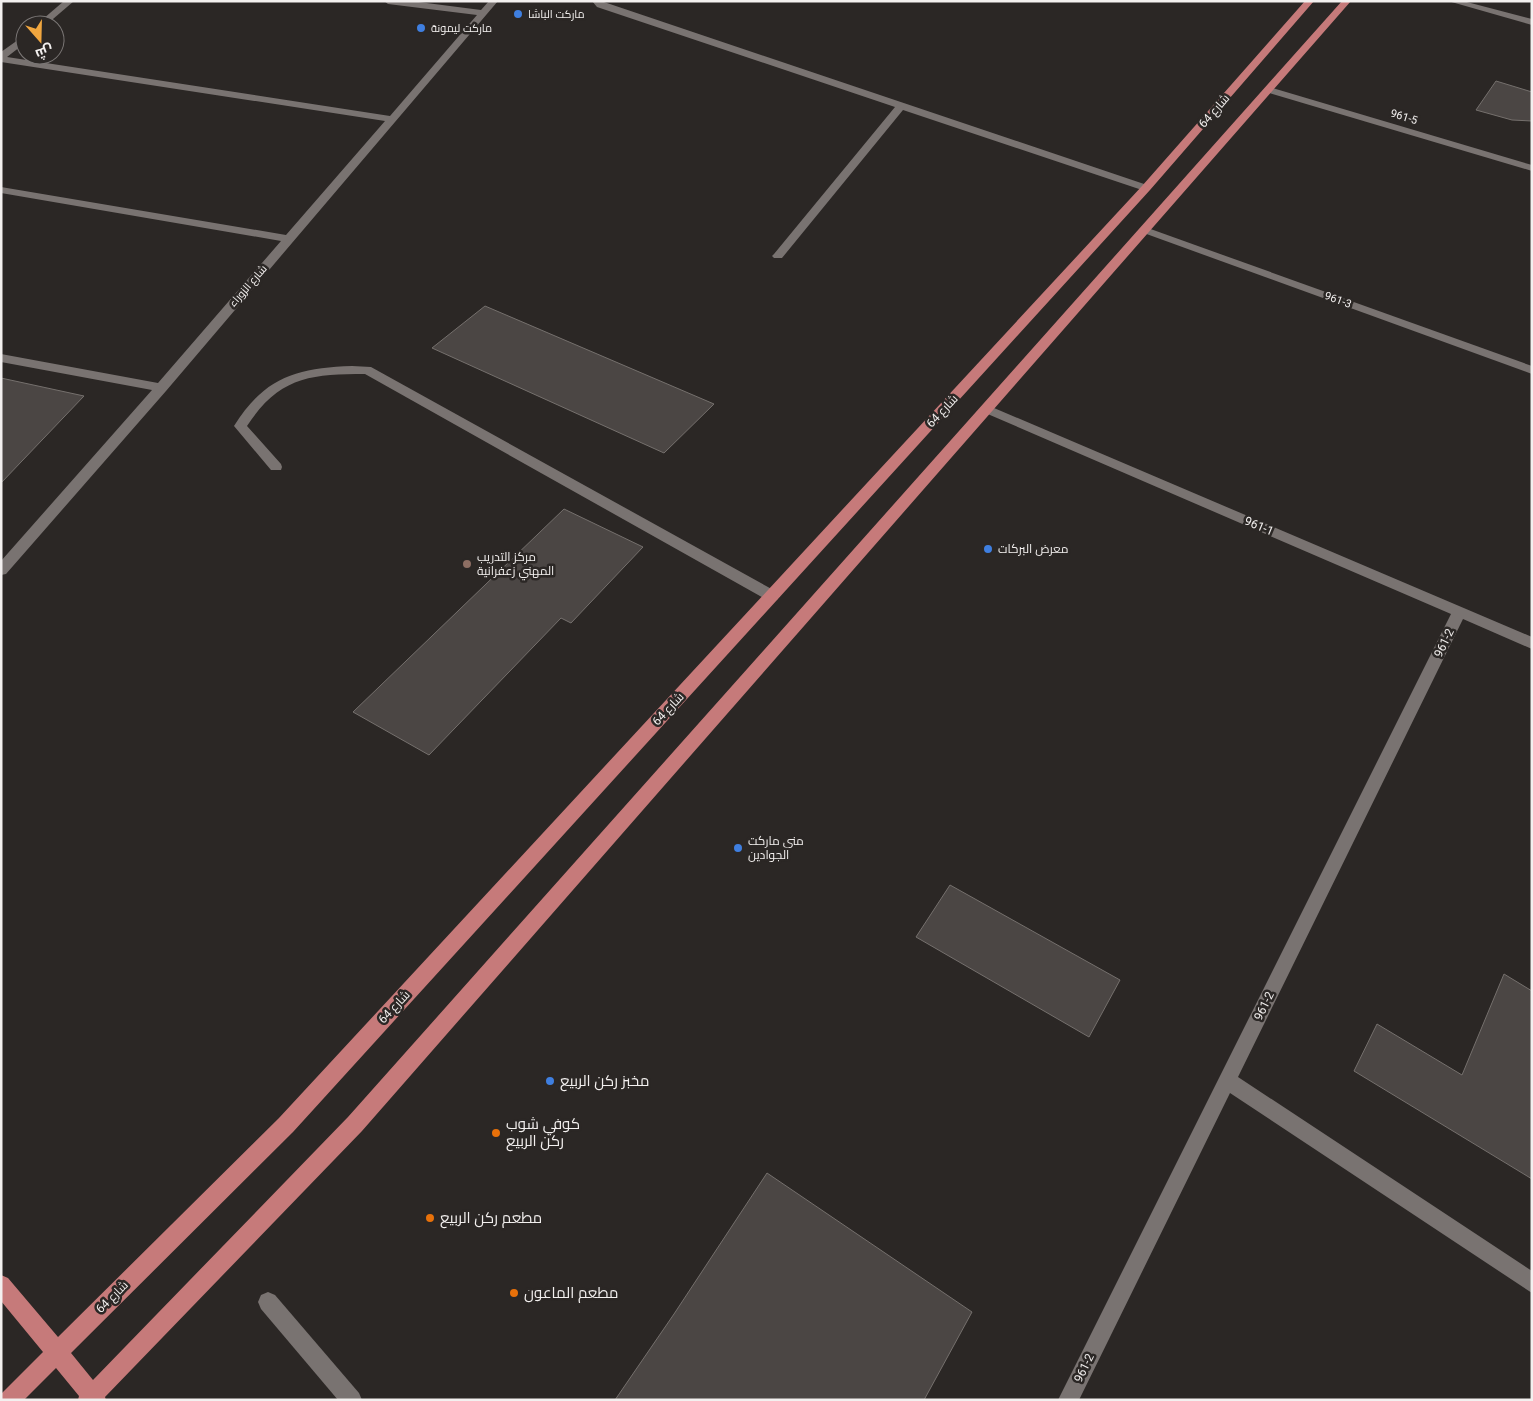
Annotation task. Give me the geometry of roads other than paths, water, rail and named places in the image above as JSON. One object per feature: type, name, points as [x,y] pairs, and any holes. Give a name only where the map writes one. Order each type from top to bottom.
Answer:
[{"type":"main road","name":"شارع 64","points":[[8,1400],[286,1125],[1146,188],[1310,1]]},
{"type":"main road","points":[[1,1285],[57,1352],[92,1398],[355,1124],[1347,1]]},
{"type":"street","points":[[53,15],[70,1]]},
{"type":"street","points":[[388,1],[484,13]]},
{"type":"street","name":"شارع الزوراء","points":[[1,570],[162,388],[494,1]]},
{"type":"street","points":[[596,1],[600,4],[900,107],[1146,188]]},
{"type":"street","points":[[1452,1],[1532,22]]},
{"type":"street","points":[[1,58],[15,46]]},
{"type":"street","points":[[1,58],[392,119]]},
{"type":"street","name":"961-5","points":[[1269,90],[1532,168]]},
{"type":"street","points":[[778,256],[900,107]]},
{"type":"street","points":[[1,190],[289,239]]},
{"type":"street","name":"961-3","points":[[1144,230],[1532,370]]},
{"type":"street","points":[[1,358],[162,388]]},
{"type":"street","points":[[276,467],[240,426],[260,398],[290,379],[325,370],[367,370],[772,596]]},
{"type":"street","name":"961-1","points":[[987,409],[1532,644]]},
{"type":"street","name":"961-2","points":[[1068,1400],[1459,612]]},
{"type":"street","points":[[1227,1080],[1532,1283]]},
{"type":"street","points":[[268,1302],[352,1400]]},
{"type":"place","name":"ماركت الباشا","points":[[518,14]]},
{"type":"place","name":"ماركت ليمونة","points":[[421,28]]},
{"type":"place","name":"معرض البركات","points":[[988,549]]},
{"type":"place","name":"مركز التدريب المهني زعفرانية","points":[[467,564]]},
{"type":"place","name":"مني ماركت الجوادين","points":[[738,848]]},
{"type":"place","name":"مخبز ركن الربيع","points":[[550,1081]]},
{"type":"place","name":"كوفي شوب ركن الربيع","points":[[496,1133]]},
{"type":"place","name":"مطعم ركن الربيع","points":[[430,1218]]},
{"type":"place","name":"مطعم الماعون","points":[[514,1293]]}]
